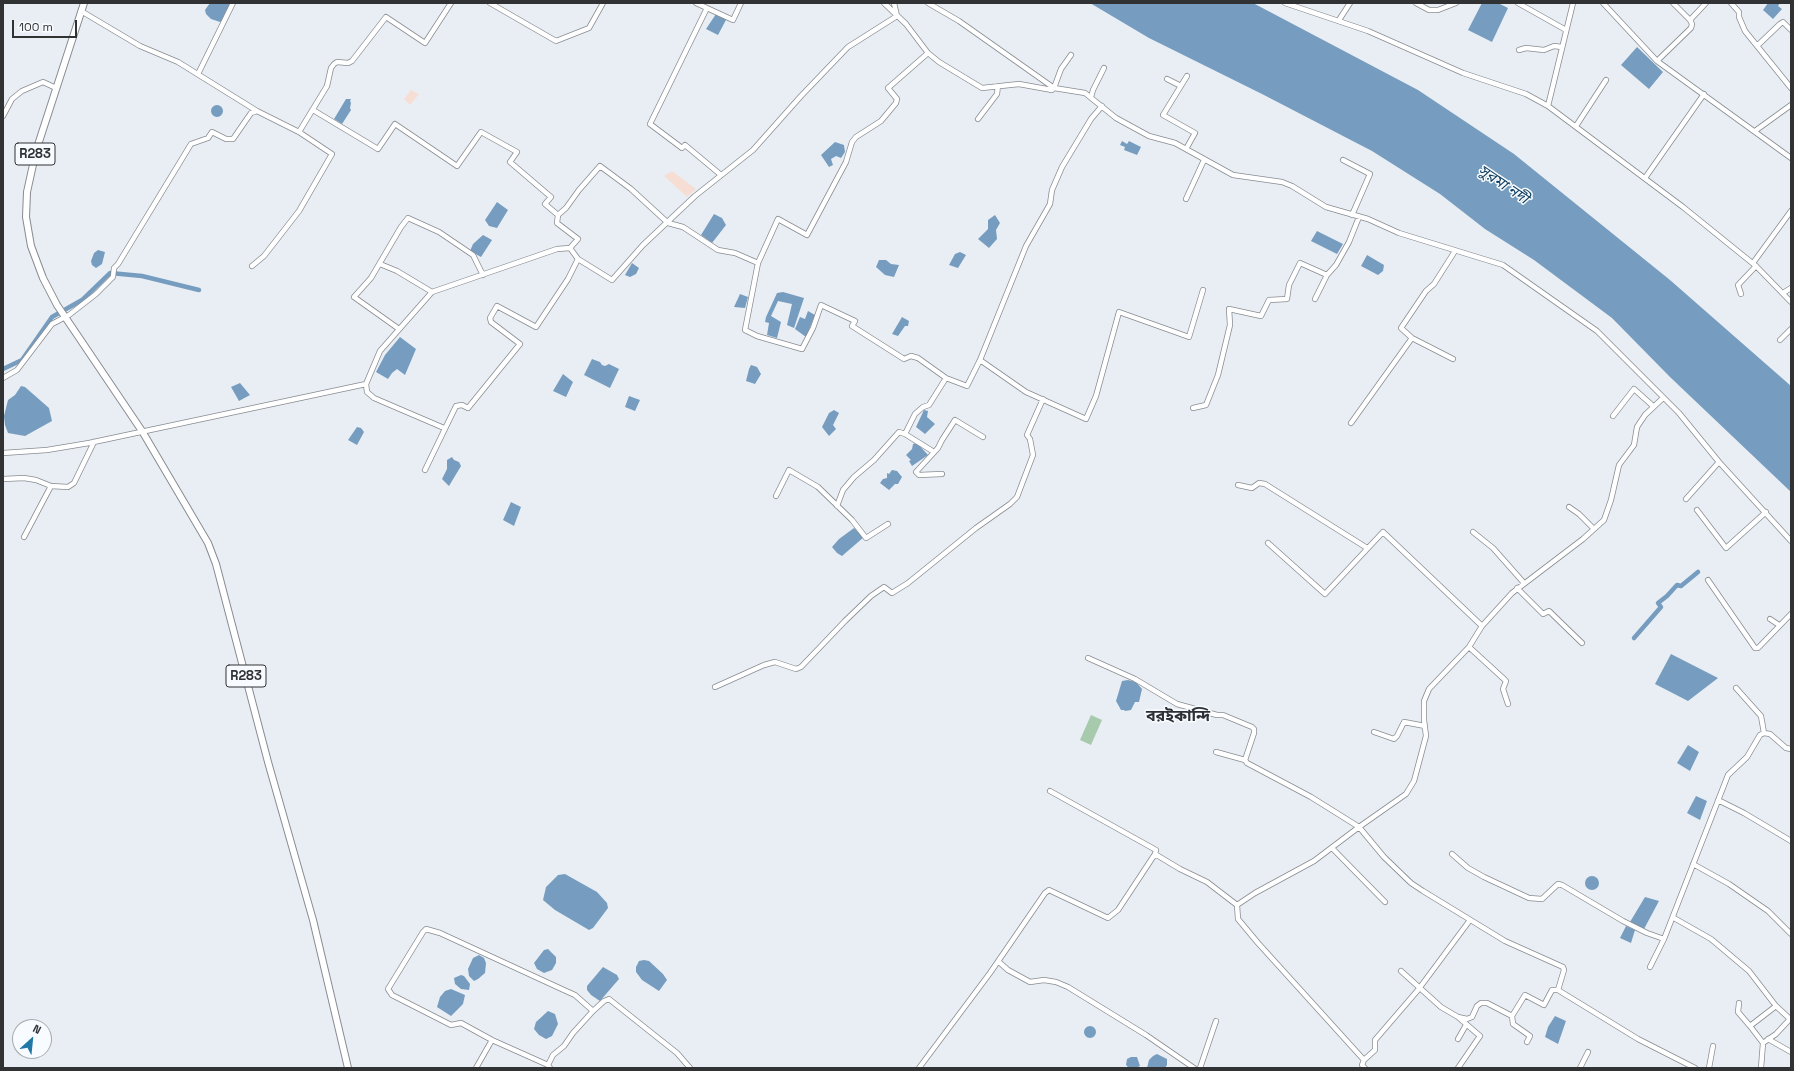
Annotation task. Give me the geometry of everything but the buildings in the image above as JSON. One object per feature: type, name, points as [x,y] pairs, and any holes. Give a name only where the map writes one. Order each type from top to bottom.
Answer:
[{"type":"main road","name":"R283","points":[[84,3],[36,150],[27,192],[26,217],[31,246],[43,278],[57,305],[142,431],[208,543],[216,564],[268,762],[313,920],[348,1068]]},
{"type":"street","points":[[198,74],[233,3]]},
{"type":"street","points":[[299,132],[327,86],[334,64],[337,62],[348,63],[352,61],[386,17],[425,43],[451,3]]},
{"type":"street","points":[[490,3],[556,41],[589,28],[603,3]]},
{"type":"street","points":[[696,3],[733,20],[741,3]]},
{"type":"street","points":[[884,3],[906,24],[928,53],[945,66],[982,88],[1019,84],[1052,90],[1054,88],[1085,93],[1116,118],[1149,136],[1186,149],[1233,176],[1274,180],[1292,186],[1326,207],[1368,219],[1399,233],[1428,240],[1455,251],[1503,265],[1596,331],[1680,413],[1719,462],[1791,541]]},
{"type":"street","points":[[894,3],[897,16]]},
{"type":"street","points":[[928,3],[959,21],[1054,88]]},
{"type":"street","points":[[1285,3],[1368,31],[1463,73],[1526,94],[1548,106],[1645,178],[1754,265],[1791,302]]},
{"type":"street","points":[[1339,20],[1350,3]]},
{"type":"street","points":[[1416,3],[1429,10],[1438,10],[1456,3]]},
{"type":"street","points":[[1518,3],[1566,30]]},
{"type":"street","points":[[1548,106],[1573,3]]},
{"type":"street","points":[[1603,3],[1657,61],[1791,158]]},
{"type":"street","points":[[1657,61],[1691,28],[1692,24],[1690,20],[1673,3]]},
{"type":"street","points":[[1690,20],[1706,3]]},
{"type":"street","points":[[1731,3],[1739,12],[1742,26],[1791,88]]},
{"type":"street","points":[[707,8],[650,124],[682,148],[685,145],[721,175]]},
{"type":"street","points":[[81,11],[117,33],[178,62],[257,111],[299,132],[332,154],[299,211],[264,256],[252,266]]},
{"type":"street","points":[[570,248],[578,259],[612,280],[643,245],[721,175],[753,150],[801,96],[848,47],[897,16]]},
{"type":"street","points":[[1757,46],[1784,22],[1791,30]]},
{"type":"street","points":[[1519,50],[1526,48],[1544,50],[1554,46],[1562,47]]},
{"type":"street","points":[[928,53],[888,88],[897,99],[896,103],[881,121],[856,137],[852,142],[846,162],[807,235],[778,219],[758,263],[745,330],[756,336],[802,349],[813,328],[821,304],[855,321],[852,326],[904,359],[912,356],[918,358],[946,378],[967,386],[980,360],[1026,246],[1050,204],[1052,190],[1062,167],[1091,120],[1102,106]]},
{"type":"street","points":[[1054,88],[1061,69],[1071,55]]},
{"type":"street","points":[[1091,97],[1104,68]]},
{"type":"street","points":[[1186,149],[1195,132],[1163,115],[1187,76]]},
{"type":"street","points":[[1167,79],[1181,86]]},
{"type":"street","points":[[1576,126],[1606,80]]},
{"type":"street","points":[[3,116],[12,99],[22,91],[43,82],[56,88]]},
{"type":"street","points":[[978,119],[997,94],[998,86]]},
{"type":"street","points":[[1645,178],[1704,94]]},
{"type":"street","points":[[1755,131],[1791,105]]},
{"type":"street","points":[[313,110],[378,149],[395,124],[457,166],[481,132],[517,152],[510,162],[551,197],[545,204],[558,216]]},
{"type":"street","points":[[3,378],[17,370],[52,324],[65,317],[96,294],[114,277],[114,268],[191,144],[208,138],[212,132],[226,139],[233,139],[250,113],[257,111]]},
{"type":"street","points":[[1186,198],[1204,160]]},
{"type":"street","points":[[1343,160],[1370,174],[1352,215]]},
{"type":"street","points":[[444,428],[374,398],[367,392],[366,384],[380,352],[432,292],[557,249],[570,248],[578,239],[557,223],[558,216],[600,166],[631,189],[668,222],[683,227],[718,250],[735,253],[758,263]]},
{"type":"street","points":[[1741,294],[1738,285],[1754,265],[1791,211]]},
{"type":"street","points":[[1315,299],[1327,275],[1336,265],[1349,242],[1359,217]]},
{"type":"street","points":[[399,329],[354,297],[371,278],[388,247],[408,218],[439,232],[473,255],[483,275]]},
{"type":"street","points":[[1453,359],[1412,338],[1401,328],[1426,291],[1434,284],[1455,251]]},
{"type":"street","points":[[425,470],[444,428],[456,406],[462,405],[468,408],[520,344],[491,322],[490,318],[498,306],[536,327],[568,279],[578,259]]},
{"type":"street","points":[[1194,408],[1206,405],[1218,375],[1230,325],[1229,309],[1262,316],[1270,300],[1287,299],[1289,285],[1300,263],[1327,275]]},
{"type":"street","points":[[380,264],[397,271],[432,292]]},
{"type":"street","points":[[1783,293],[1791,288]]},
{"type":"street","points":[[980,360],[1026,392],[1086,419],[1096,396],[1119,312],[1189,338],[1203,290]]},
{"type":"street","points":[[1780,340],[1791,329]]},
{"type":"street","points":[[1351,423],[1412,338]]},
{"type":"street","points":[[905,434],[915,414],[923,407],[929,405],[946,378]]},
{"type":"street","points":[[3,454],[47,450],[120,437],[142,431],[366,384]]},
{"type":"street","points":[[1613,416],[1634,389],[1653,406]]},
{"type":"street","points":[[1237,906],[1255,894],[1314,861],[1406,794],[1414,781],[1423,751],[1426,736],[1424,701],[1429,689],[1469,647],[1482,626],[1517,588],[1594,530],[1604,520],[1611,500],[1619,465],[1634,445],[1637,427],[1653,406],[1663,398]]},
{"type":"street","points":[[715,687],[764,665],[775,662],[796,669],[801,667],[871,596],[884,587],[892,593],[976,528],[1010,504],[1017,497],[1033,455],[1030,439],[1027,435],[1043,399]]},
{"type":"street","points":[[942,474],[919,475],[916,472],[934,452],[955,420],[983,437]]},
{"type":"street","points":[[837,506],[843,490],[854,477],[874,460],[899,432],[905,434],[934,452]]},
{"type":"street","points":[[3,479],[36,480],[51,486],[68,487],[74,484],[94,442]]},
{"type":"street","points":[[1686,499],[1719,462]]},
{"type":"street","points":[[776,496],[789,470],[818,487],[852,520],[866,538],[888,524]]},
{"type":"street","points":[[1238,485],[1252,488],[1259,483],[1265,484],[1367,548]]},
{"type":"street","points":[[24,537],[51,486]]},
{"type":"street","points":[[1569,507],[1579,514],[1594,530]]},
{"type":"street","points":[[1697,510],[1726,548],[1766,512]]},
{"type":"street","points":[[1473,532],[1493,548],[1524,583]]},
{"type":"street","points":[[1268,543],[1325,594],[1381,533],[1385,534],[1482,626]]},
{"type":"street","points":[[1708,580],[1755,648],[1758,648],[1791,614]]},
{"type":"street","points":[[1517,588],[1543,614],[1549,611],[1582,643]]},
{"type":"street","points":[[1770,618],[1779,625]]},
{"type":"street","points":[[1469,647],[1506,681],[1503,689],[1508,704]]},
{"type":"street","points":[[1088,658],[1135,679],[1177,704],[1217,715],[1223,715],[1252,727],[1254,729],[1254,733],[1245,760]]},
{"type":"street","points":[[1736,688],[1761,716],[1764,733]]},
{"type":"street","points":[[1374,732],[1394,738],[1397,736],[1404,722],[1425,726]]},
{"type":"street","points":[[1650,967],[1674,918],[1693,864],[1728,775],[1747,757],[1760,735],[1764,733],[1770,734],[1786,748],[1791,749]]},
{"type":"street","points":[[1216,752],[1245,760],[1247,763],[1311,797],[1359,827],[1384,857],[1411,883],[1505,941],[1564,967],[1558,990]]},
{"type":"street","points":[[919,1068],[999,962],[1045,893],[1049,890],[1108,918],[1118,910],[1155,854],[1156,850],[1050,791]]},
{"type":"street","points":[[1718,800],[1744,813],[1791,841]]},
{"type":"street","points":[[1332,848],[1385,902]]},
{"type":"street","points":[[1155,854],[1180,869],[1207,882],[1237,906],[1238,919],[1364,1060]]},
{"type":"street","points":[[1452,854],[1468,868],[1529,898],[1542,899],[1558,884],[1562,885],[1623,921],[1647,933],[1664,939]]},
{"type":"street","points":[[1693,864],[1729,884],[1768,911],[1791,934]]},
{"type":"street","points":[[1674,918],[1711,939],[1749,971],[1776,1006],[1790,1019],[1763,1043]]},
{"type":"street","points":[[1364,1068],[1362,1065],[1364,1060],[1374,1050],[1375,1040],[1420,987],[1470,920]]},
{"type":"street","points":[[593,1011],[575,995],[440,933],[426,929],[401,966],[388,989],[402,1001],[430,1015],[451,1025],[461,1023],[492,1040],[549,1066],[553,1054],[564,1046],[573,1033],[593,1011],[604,1001],[609,1000],[615,1003],[677,1053],[690,1068]]},
{"type":"street","points":[[999,962],[1013,973],[1030,982],[1044,980],[1056,982],[1068,987],[1146,1035],[1194,1068]]},
{"type":"street","points":[[1401,971],[1441,1007],[1458,1017],[1480,1036],[1458,1068]]},
{"type":"street","points":[[1527,1042],[1530,1036],[1514,1024],[1512,1016],[1524,996],[1527,996],[1544,1005],[1552,990],[1558,990],[1638,1039],[1696,1068]]},
{"type":"street","points":[[1458,1017],[1467,1019],[1472,1017],[1477,1006],[1481,1003],[1487,1003],[1512,1016]]},
{"type":"street","points":[[1739,1003],[1738,1012],[1763,1043],[1761,1068]]},
{"type":"street","points":[[1750,1026],[1776,1006]]},
{"type":"street","points":[[1200,1068],[1216,1021]]},
{"type":"street","points":[[1458,1039],[1466,1025]]},
{"type":"street","points":[[1768,1039],[1791,1052]]},
{"type":"street","points":[[476,1068],[492,1040]]},
{"type":"street","points":[[1710,1068],[1713,1046]]},
{"type":"street","points":[[1580,1068],[1588,1052]]},
{"type":"shaded area","points":[[411,90],[419,94],[410,105],[404,99]]},
{"type":"shaded area","points":[[672,171],[696,189],[687,197],[664,176]]},
{"type":"green space","points":[[1091,715],[1102,720],[1091,745],[1080,740]]},
{"type":"water","points":[[210,3],[232,3],[223,20],[220,22],[211,19],[206,14],[205,10]]},
{"type":"water","name":"সুরমা নদী","points":[[1090,3],[1253,3],[1418,90],[1514,154],[1670,280],[1791,386],[1791,492],[1670,377],[1612,318],[1534,260],[1485,229],[1440,194],[1372,151],[1149,38]]},
{"type":"water","points":[[1482,3],[1498,3],[1508,8],[1492,42],[1468,30]]},
{"type":"water","points":[[1768,3],[1780,3],[1778,6],[1782,9],[1773,19],[1763,10]]},
{"type":"water","points":[[716,14],[727,18],[718,35],[706,29]]},
{"type":"water","points":[[1637,47],[1663,72],[1649,89],[1621,65]]},
{"type":"water","points":[[346,99],[351,99],[351,110],[342,124],[334,119]]},
{"type":"water","points":[[217,105],[221,107],[223,111],[221,115],[217,117],[213,115],[211,111],[213,107]]},
{"type":"water","points":[[1122,141],[1127,144],[1129,141],[1141,147],[1137,155],[1124,150],[1125,147],[1120,145]]},
{"type":"water","points":[[835,142],[844,145],[845,152],[841,158],[836,156],[831,159],[833,165],[829,167],[821,155]]},
{"type":"water","points":[[497,202],[508,210],[497,228],[489,226],[485,220]]},
{"type":"water","points":[[714,214],[722,218],[726,225],[712,243],[701,235]]},
{"type":"water","points":[[995,215],[1000,223],[996,230],[997,239],[989,248],[978,239],[988,229],[988,220]]},
{"type":"water","points":[[1317,231],[1343,244],[1337,254],[1311,241]]},
{"type":"water","points":[[483,235],[492,240],[481,257],[470,251],[473,244]]},
{"type":"water","points":[[98,250],[105,252],[102,264],[96,268],[92,265],[91,261],[94,253]]},
{"type":"water","points":[[960,252],[966,255],[958,268],[949,265],[955,254]]},
{"type":"water","points":[[1367,255],[1384,265],[1383,271],[1378,275],[1361,266]]},
{"type":"water","points":[[879,260],[886,260],[891,264],[899,265],[894,277],[885,275],[876,267]]},
{"type":"water","points":[[632,263],[639,268],[636,274],[630,277],[625,275]]},
{"type":"water","points":[[783,292],[804,298],[794,328],[787,325],[792,304],[778,301],[771,316],[781,322],[777,338],[767,335],[769,323],[765,322],[777,293]]},
{"type":"water","points":[[740,294],[748,297],[745,308],[734,307]]},
{"type":"water","points":[[808,311],[815,315],[806,337],[795,329],[800,317],[805,319]]},
{"type":"water","points":[[902,317],[909,321],[908,326],[905,326],[898,336],[892,334]]},
{"type":"water","points":[[400,337],[416,349],[405,375],[397,369],[388,379],[376,372],[385,355]]},
{"type":"water","points":[[592,359],[600,362],[602,365],[605,366],[609,364],[619,369],[610,388],[584,375]]},
{"type":"water","points":[[751,365],[757,367],[761,374],[755,384],[746,381]]},
{"type":"water","points":[[563,374],[573,382],[566,397],[553,391]]},
{"type":"water","points":[[240,383],[250,395],[239,401],[231,387]]},
{"type":"water","points":[[21,386],[25,387],[49,408],[52,421],[25,436],[8,433],[4,416],[8,400],[15,395]]},
{"type":"water","points":[[629,396],[640,400],[635,411],[625,407]]},
{"type":"water","points":[[834,410],[839,413],[833,425],[836,429],[829,436],[822,427],[829,413]]},
{"type":"water","points":[[924,410],[928,411],[927,417],[935,424],[925,434],[916,427]]},
{"type":"water","points":[[357,427],[361,428],[364,432],[357,445],[348,440]]},
{"type":"water","points":[[917,443],[928,455],[912,466],[909,461],[911,460],[906,455],[912,449],[913,444]]},
{"type":"water","points":[[452,457],[454,460],[459,462],[461,466],[449,486],[442,479],[447,469],[447,460]]},
{"type":"water","points":[[892,470],[897,471],[902,477],[898,484],[895,484],[889,490],[880,483],[883,479],[887,478],[887,473],[889,474]]},
{"type":"water","points":[[511,502],[521,507],[514,526],[503,520]]},
{"type":"water","points":[[854,528],[864,537],[842,556],[832,547],[839,539]]},
{"type":"water","points":[[1671,654],[1718,678],[1688,701],[1655,684]]},
{"type":"water","points":[[1128,680],[1136,682],[1142,689],[1139,702],[1135,702],[1131,710],[1125,711],[1121,710],[1116,701],[1122,681]]},
{"type":"water","points":[[1688,745],[1699,752],[1690,771],[1677,763]]},
{"type":"water","points":[[1696,796],[1707,801],[1700,820],[1687,813]]},
{"type":"water","points":[[565,874],[597,892],[607,903],[608,908],[593,928],[589,930],[555,910],[543,900],[546,887],[558,875]]},
{"type":"water","points":[[1589,876],[1595,876],[1599,880],[1599,886],[1595,890],[1589,890],[1585,886],[1585,880]]},
{"type":"water","points":[[1645,897],[1659,901],[1644,929],[1630,922]]},
{"type":"water","points":[[1626,926],[1635,930],[1631,943],[1620,938]]},
{"type":"water","points":[[548,949],[556,957],[556,963],[552,970],[544,973],[537,969],[534,963],[544,950]]},
{"type":"water","points":[[479,955],[484,958],[486,963],[485,973],[474,981],[469,976],[468,969],[473,958]]},
{"type":"water","points":[[639,961],[649,961],[663,974],[667,980],[659,991],[642,980],[636,972],[636,967]]},
{"type":"water","points":[[603,967],[617,975],[619,979],[600,1001],[591,995],[587,990],[587,986]]},
{"type":"water","points":[[461,975],[464,976],[470,984],[469,990],[461,989],[455,984],[454,978]]},
{"type":"water","points":[[451,989],[465,995],[463,1004],[451,1016],[437,1007],[440,997],[445,991]]},
{"type":"water","points":[[548,1011],[555,1014],[558,1024],[552,1036],[546,1039],[539,1035],[534,1029],[536,1022]]},
{"type":"water","points":[[1555,1016],[1566,1021],[1558,1044],[1545,1037],[1548,1027]]},
{"type":"water","points":[[1092,1026],[1095,1027],[1095,1037],[1088,1038],[1085,1037],[1084,1030],[1085,1027]]},
{"type":"water","points":[[1157,1054],[1167,1059],[1167,1065],[1165,1068],[1147,1068],[1149,1060]]},
{"type":"water","points":[[1137,1057],[1140,1066],[1136,1068],[1129,1068],[1126,1065],[1127,1059]]},
{"type":"waterway","points":[[3,369],[22,360],[52,317],[82,300],[110,273],[142,276],[199,290]]},
{"type":"waterway","points":[[1634,638],[1661,607],[1658,603],[1677,585],[1681,586],[1698,572]]},
{"type":"district","name":"বরইকান্দি","points":[[1178,717]]}]
